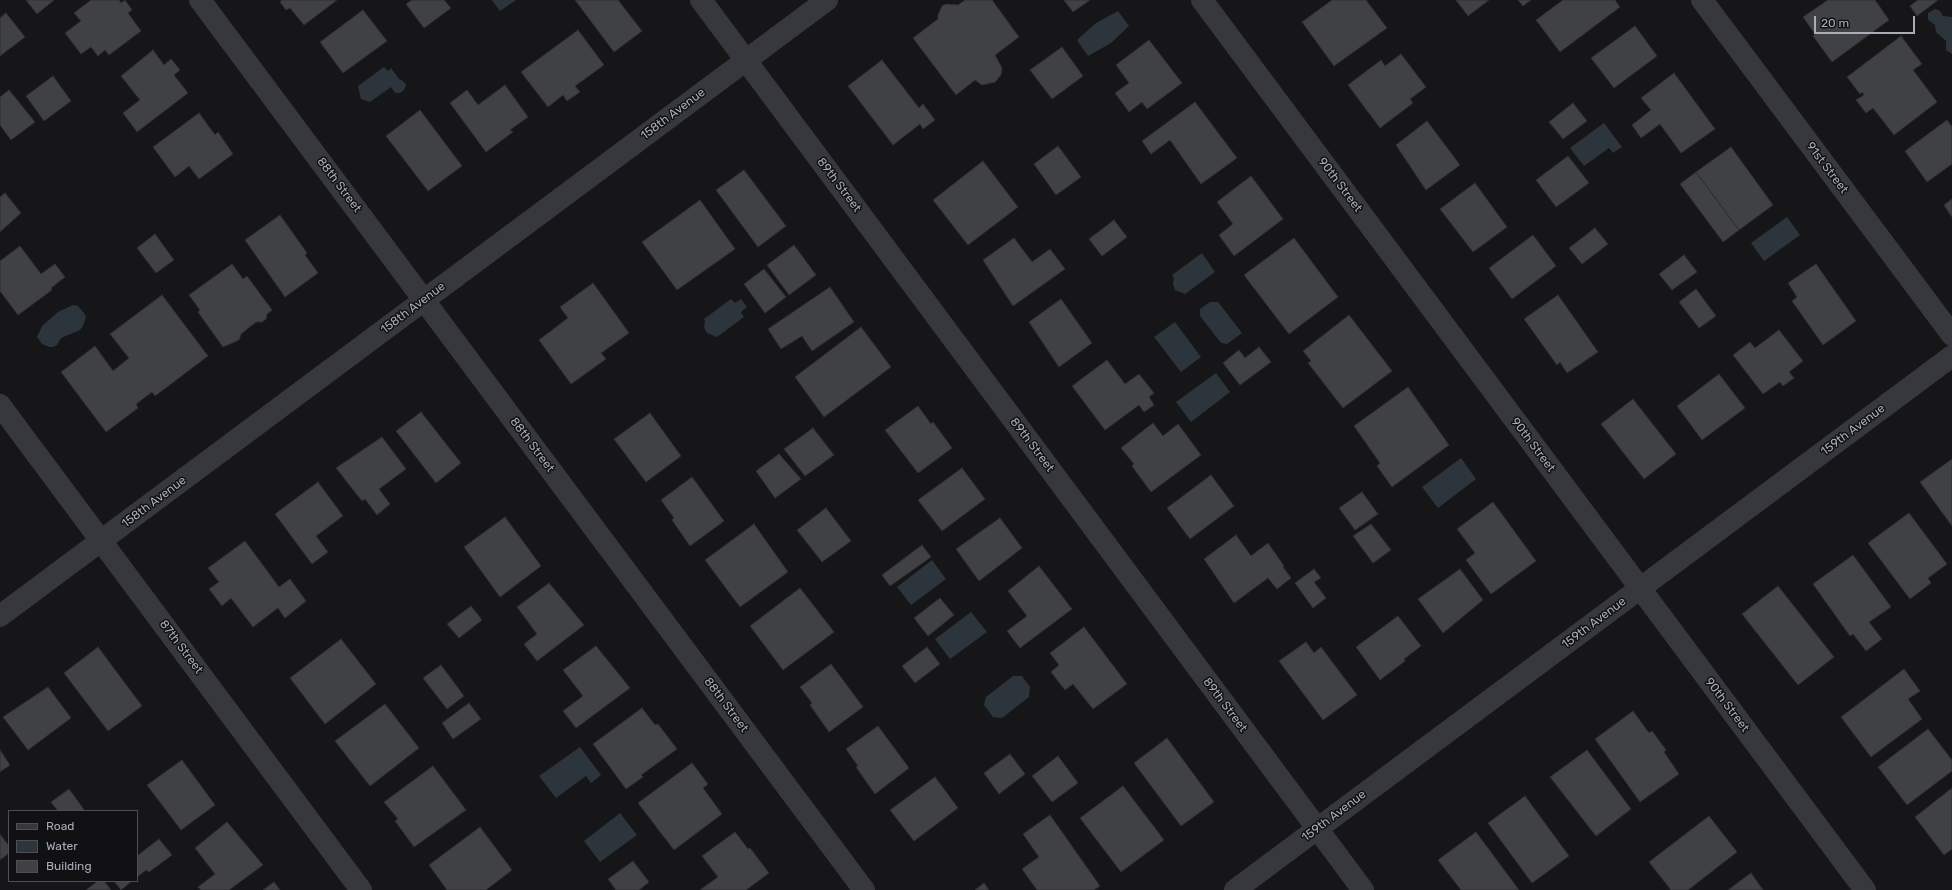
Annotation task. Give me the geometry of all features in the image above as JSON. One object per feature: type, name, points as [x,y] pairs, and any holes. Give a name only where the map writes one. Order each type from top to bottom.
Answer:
[{"type":"street","name":"88th Street","points":[[200,0],[864,890]]},
{"type":"street","name":"89th Street","points":[[701,0],[1363,890]]},
{"type":"street","name":"158th Avenue","points":[[0,616],[827,0]]},
{"type":"street","name":"90th Street","points":[[1202,0],[1865,890]]},
{"type":"street","name":"91st Street","points":[[1702,0],[1952,335]]},
{"type":"street","name":"159th Avenue","points":[[1235,890],[1952,356]]},
{"type":"street","name":"87th Street","points":[[0,405],[362,890]]},
{"type":"water","points":[[492,0],[516,0],[500,11]]},
{"type":"water","points":[[1935,9],[1940,11],[1943,16],[1952,17],[1952,54],[1946,50],[1946,41],[1936,32],[1935,25],[1928,20],[1928,13]]},
{"type":"water","points":[[1118,11],[1129,26],[1111,43],[1088,56],[1077,40],[1096,23]]},
{"type":"water","points":[[384,67],[388,71],[391,68],[399,79],[403,81],[406,85],[404,90],[400,93],[395,93],[391,87],[370,102],[361,99],[358,86]]},
{"type":"water","points":[[1604,123],[1622,147],[1613,153],[1609,148],[1584,166],[1570,148]]},
{"type":"water","points":[[1787,217],[1800,235],[1764,261],[1751,243]]},
{"type":"water","points":[[1202,253],[1215,272],[1185,294],[1175,290],[1173,284],[1174,278],[1172,275]]},
{"type":"water","points":[[731,299],[735,303],[741,299],[747,307],[741,312],[744,317],[717,337],[707,333],[704,327],[704,319]]},
{"type":"water","points":[[1210,302],[1218,302],[1242,333],[1227,344],[1221,343],[1200,316],[1200,309]]},
{"type":"water","points":[[73,305],[78,306],[86,317],[80,330],[61,338],[57,345],[53,347],[42,344],[37,337],[42,326],[58,312]]},
{"type":"water","points":[[1175,322],[1201,357],[1181,372],[1154,337]]},
{"type":"water","points":[[1216,373],[1230,392],[1191,422],[1176,402]]},
{"type":"water","points":[[1461,458],[1476,479],[1438,508],[1422,487]]},
{"type":"water","points":[[932,560],[946,579],[911,605],[897,587]]},
{"type":"water","points":[[971,612],[987,632],[950,659],[935,639]]},
{"type":"water","points":[[1013,676],[1022,676],[1030,687],[1029,697],[1002,718],[993,717],[984,705],[986,697]]},
{"type":"water","points":[[580,747],[601,775],[591,783],[586,776],[556,798],[539,776]]},
{"type":"water","points":[[620,813],[637,835],[600,862],[584,841]]},
{"type":"building","points":[[26,0],[54,0],[37,14]]},
{"type":"building","points":[[91,0],[119,0],[121,3],[125,0],[132,10],[128,13],[141,31],[109,55],[105,50],[98,56],[91,47],[81,54],[65,33],[81,21],[74,13]]},
{"type":"building","points":[[282,0],[337,0],[304,25],[290,8],[286,10],[280,2]]},
{"type":"building","points":[[412,0],[444,0],[451,8],[424,28],[406,4]]},
{"type":"building","points":[[575,0],[618,0],[642,31],[614,52]]},
{"type":"building","points":[[965,0],[992,0],[1019,37],[995,55],[1002,68],[1001,75],[995,82],[982,85],[975,80],[956,95],[913,38],[938,19],[942,6],[946,4],[958,5]]},
{"type":"building","points":[[1064,0],[1090,0],[1073,12]]},
{"type":"building","points":[[1332,0],[1366,0],[1387,28],[1334,66],[1302,22]]},
{"type":"building","points":[[1456,0],[1489,0],[1468,16]]},
{"type":"building","points":[[1518,0],[1531,0],[1523,6]]},
{"type":"building","points":[[1563,0],[1615,0],[1620,7],[1560,52],[1536,20]]},
{"type":"building","points":[[1828,0],[1875,0],[1889,20],[1832,62],[1813,36],[1815,34],[1803,17]]},
{"type":"building","points":[[1918,0],[1938,0],[1917,16],[1910,6]]},
{"type":"building","points":[[363,10],[387,41],[343,73],[320,42]]},
{"type":"building","points":[[6,13],[25,37],[0,56],[0,18]]},
{"type":"building","points":[[1635,26],[1657,56],[1614,88],[1591,58]]},
{"type":"building","points":[[578,30],[604,65],[575,86],[580,92],[567,101],[563,95],[548,107],[521,72]]},
{"type":"building","points":[[1901,36],[1922,64],[1913,70],[1937,102],[1894,135],[1873,108],[1866,113],[1856,100],[1864,95],[1862,92],[1860,94],[1847,77]]},
{"type":"building","points":[[1149,40],[1182,83],[1147,109],[1142,102],[1129,112],[1115,93],[1129,83],[1116,65]]},
{"type":"building","points":[[1062,47],[1083,76],[1052,99],[1030,70]]},
{"type":"building","points":[[153,50],[164,65],[171,59],[180,70],[174,75],[188,93],[137,132],[123,113],[140,100],[121,76]]},
{"type":"building","points":[[1401,54],[1426,87],[1410,99],[1413,103],[1380,128],[1348,85],[1381,60],[1385,66]]},
{"type":"building","points":[[882,60],[919,108],[923,104],[935,120],[923,129],[920,124],[893,145],[848,86]]},
{"type":"building","points":[[1674,73],[1715,129],[1681,153],[1660,124],[1641,138],[1632,125],[1651,110],[1641,98]]},
{"type":"building","points":[[53,76],[71,101],[44,121],[26,96]]},
{"type":"building","points":[[505,85],[528,117],[510,130],[513,132],[486,152],[450,103],[467,90],[478,105]]},
{"type":"building","points":[[9,90],[35,122],[11,140],[0,125],[0,97]]},
{"type":"building","points":[[1195,102],[1237,158],[1201,184],[1170,140],[1151,154],[1142,141]]},
{"type":"building","points":[[1573,103],[1587,121],[1563,139],[1549,122]]},
{"type":"building","points":[[420,110],[462,166],[428,191],[386,136]]},
{"type":"building","points":[[199,113],[215,135],[218,132],[233,154],[199,179],[189,166],[175,177],[153,147]]},
{"type":"building","points":[[1947,120],[1952,127],[1952,164],[1927,182],[1905,151]]},
{"type":"building","points":[[1427,121],[1460,165],[1426,190],[1396,145]]},
{"type":"building","points":[[1058,146],[1081,177],[1056,195],[1034,164]]},
{"type":"building","points":[[1731,147],[1773,205],[1739,230],[1696,172]]},
{"type":"building","points":[[1568,156],[1589,183],[1556,207],[1536,180]]},
{"type":"building","points":[[983,161],[1018,207],[968,245],[933,200]]},
{"type":"building","points":[[744,170],[786,226],[758,247],[716,190]]},
{"type":"building","points":[[1696,172],[1739,230],[1723,242],[1680,184]]},
{"type":"building","points":[[1251,176],[1283,219],[1234,256],[1219,235],[1233,224],[1217,202]]},
{"type":"building","points":[[1475,183],[1507,227],[1473,252],[1440,209]]},
{"type":"building","points":[[5,193],[21,213],[0,232],[0,197]]},
{"type":"building","points":[[1952,199],[1952,217],[1944,205]]},
{"type":"building","points":[[700,200],[735,249],[677,290],[642,242]]},
{"type":"building","points":[[280,215],[307,253],[305,255],[318,273],[285,297],[245,240]]},
{"type":"building","points":[[1114,220],[1127,237],[1102,256],[1089,239]]},
{"type":"building","points":[[1595,228],[1608,244],[1582,264],[1569,248]]},
{"type":"building","points":[[155,234],[174,260],[156,273],[137,248]]},
{"type":"building","points":[[1533,235],[1556,266],[1512,299],[1489,268]]},
{"type":"building","points":[[1014,238],[1032,262],[1050,249],[1065,269],[1013,306],[983,260]]},
{"type":"building","points":[[1294,238],[1338,297],[1289,334],[1244,275]]},
{"type":"building","points":[[794,245],[816,275],[789,295],[767,265]]},
{"type":"building","points":[[20,246],[41,274],[55,264],[65,277],[51,288],[52,290],[18,315],[0,291],[0,261]]},
{"type":"building","points":[[1684,255],[1697,272],[1672,290],[1659,274]]},
{"type":"building","points":[[232,264],[243,279],[247,276],[272,310],[267,314],[266,319],[262,322],[256,322],[241,334],[239,340],[223,347],[198,312],[200,310],[189,295]]},
{"type":"building","points":[[1816,264],[1856,321],[1823,345],[1792,301],[1797,297],[1788,283]]},
{"type":"building","points":[[764,269],[786,297],[765,313],[744,284]]},
{"type":"building","points":[[593,283],[629,333],[601,353],[606,359],[571,384],[539,340],[568,318],[560,307]]},
{"type":"building","points":[[830,287],[854,322],[812,351],[802,336],[781,349],[768,329]]},
{"type":"building","points":[[1696,289],[1716,316],[1699,328],[1679,302]]},
{"type":"building","points":[[162,295],[208,356],[155,396],[152,392],[136,404],[138,408],[106,432],[61,372],[95,346],[113,371],[129,358],[110,334]]},
{"type":"building","points":[[1558,295],[1598,352],[1567,373],[1560,362],[1557,365],[1524,319]]},
{"type":"building","points":[[1061,299],[1092,343],[1059,367],[1029,322]]},
{"type":"building","points":[[1349,315],[1392,371],[1343,408],[1308,363],[1311,361],[1303,351]]},
{"type":"building","points":[[861,327],[891,367],[824,417],[795,377]]},
{"type":"building","points":[[1779,330],[1803,361],[1789,372],[1794,378],[1783,386],[1780,382],[1763,394],[1733,355],[1750,342],[1755,348]]},
{"type":"building","points":[[1259,347],[1271,362],[1240,385],[1223,363],[1239,350],[1245,358]]},
{"type":"building","points":[[1107,360],[1125,384],[1139,374],[1154,393],[1149,397],[1154,405],[1144,412],[1139,405],[1105,430],[1072,386]]},
{"type":"building","points":[[1719,374],[1745,408],[1702,440],[1677,406]]},
{"type":"building","points":[[1408,387],[1449,445],[1392,487],[1377,466],[1380,463],[1354,426]]},
{"type":"building","points":[[1633,399],[1676,454],[1644,479],[1601,424]]},
{"type":"building","points":[[918,406],[931,424],[933,422],[952,448],[918,473],[885,430]]},
{"type":"building","points":[[421,412],[461,463],[436,483],[396,431]]},
{"type":"building","points":[[650,413],[681,456],[646,482],[614,439]]},
{"type":"building","points":[[1153,423],[1163,436],[1178,424],[1201,455],[1151,492],[1132,466],[1134,464],[1121,448]]},
{"type":"building","points":[[813,428],[834,455],[805,476],[784,449]]},
{"type":"building","points":[[382,437],[406,469],[379,489],[390,504],[377,515],[365,499],[362,501],[336,468]]},
{"type":"building","points":[[779,454],[801,479],[775,498],[756,471]]},
{"type":"building","points":[[1952,459],[1952,526],[1920,482]]},
{"type":"building","points":[[962,468],[985,499],[942,531],[918,500]]},
{"type":"building","points":[[1211,475],[1234,506],[1190,539],[1167,508]]},
{"type":"building","points":[[692,477],[724,521],[690,546],[672,520],[674,518],[661,500]]},
{"type":"building","points":[[318,482],[343,516],[316,536],[328,552],[312,564],[275,514]]},
{"type":"building","points":[[1362,492],[1378,514],[1355,530],[1339,508]]},
{"type":"building","points":[[1493,502],[1536,561],[1491,594],[1466,560],[1475,553],[1457,529]]},
{"type":"building","points":[[826,508],[851,541],[822,562],[797,530]]},
{"type":"building","points":[[1909,513],[1947,564],[1928,578],[1931,583],[1910,599],[1868,543]]},
{"type":"building","points":[[505,517],[541,566],[500,597],[464,547]]},
{"type":"building","points":[[1000,518],[1022,548],[979,581],[956,549]]},
{"type":"building","points":[[754,524],[788,572],[740,607],[705,560]]},
{"type":"building","points":[[1371,524],[1391,550],[1373,563],[1353,536]]},
{"type":"building","points":[[1236,535],[1251,556],[1268,543],[1291,578],[1277,589],[1268,578],[1234,603],[1204,559]]},
{"type":"building","points":[[245,541],[279,587],[290,579],[306,601],[285,618],[278,608],[253,627],[231,598],[222,606],[209,589],[219,582],[208,568]]},
{"type":"building","points":[[922,545],[931,557],[890,586],[882,575]]},
{"type":"building","points":[[1853,555],[1891,607],[1869,622],[1882,639],[1866,651],[1853,634],[1850,636],[1813,584]]},
{"type":"building","points":[[1039,566],[1072,609],[1020,648],[1007,631],[1027,616],[1008,591]]},
{"type":"building","points":[[1314,569],[1321,578],[1314,582],[1326,598],[1313,608],[1295,583]]},
{"type":"building","points":[[1460,569],[1483,600],[1443,633],[1418,599]]},
{"type":"building","points":[[549,583],[584,625],[537,661],[524,644],[537,634],[517,607]]},
{"type":"building","points":[[1778,586],[1834,657],[1798,685],[1742,614]]},
{"type":"building","points":[[800,588],[834,632],[783,670],[750,626]]},
{"type":"building","points":[[940,598],[954,615],[928,636],[914,618]]},
{"type":"building","points":[[471,606],[482,620],[459,638],[447,624]]},
{"type":"building","points":[[1398,616],[1421,646],[1404,659],[1405,661],[1380,680],[1356,647]]},
{"type":"building","points":[[1084,627],[1127,684],[1093,709],[1073,684],[1065,690],[1051,672],[1059,665],[1050,653]]},
{"type":"building","points":[[341,639],[376,684],[325,724],[290,678]]},
{"type":"building","points":[[1306,642],[1314,653],[1321,647],[1357,695],[1323,720],[1279,661]]},
{"type":"building","points":[[596,646],[630,688],[576,728],[563,711],[583,696],[563,670]]},
{"type":"building","points":[[98,647],[142,706],[108,731],[64,673]]},
{"type":"building","points":[[927,647],[940,664],[915,683],[902,666]]},
{"type":"building","points":[[831,664],[863,707],[829,732],[810,705],[812,703],[800,687]]},
{"type":"building","points":[[441,665],[464,696],[447,709],[423,678]]},
{"type":"building","points":[[1904,669],[1920,691],[1908,699],[1922,719],[1871,757],[1841,717]]},
{"type":"building","points":[[48,687],[71,718],[28,750],[3,717]]},
{"type":"building","points":[[469,703],[481,719],[453,739],[442,723]]},
{"type":"building","points":[[385,704],[419,748],[370,786],[335,741]]},
{"type":"building","points":[[642,708],[655,725],[658,724],[677,749],[641,775],[643,777],[626,789],[593,744]]},
{"type":"building","points":[[1633,711],[1649,733],[1652,731],[1666,750],[1664,752],[1679,774],[1640,802],[1595,739]]},
{"type":"building","points":[[878,726],[909,768],[875,794],[856,767],[858,766],[846,749]]},
{"type":"building","points":[[1928,729],[1952,760],[1952,771],[1907,805],[1878,767]]},
{"type":"building","points":[[1167,738],[1214,802],[1181,826],[1134,763]]},
{"type":"building","points":[[0,750],[10,765],[0,772]]},
{"type":"building","points":[[1587,750],[1631,809],[1596,836],[1550,777]]},
{"type":"building","points":[[1010,754],[1025,774],[999,794],[984,773]]},
{"type":"building","points":[[1058,756],[1078,783],[1052,802],[1032,776]]},
{"type":"building","points":[[182,760],[215,805],[181,830],[147,785]]},
{"type":"building","points":[[692,763],[708,784],[703,788],[722,814],[674,850],[638,803]]},
{"type":"building","points":[[433,766],[466,810],[414,847],[395,821],[398,819],[384,802]]},
{"type":"building","points":[[935,777],[958,808],[914,841],[890,810]]},
{"type":"building","points":[[1123,786],[1164,840],[1121,872],[1080,818]]},
{"type":"building","points":[[1952,788],[1952,849],[1944,855],[1915,817]]},
{"type":"building","points":[[69,789],[84,810],[57,810],[51,802]]},
{"type":"building","points":[[1525,796],[1569,856],[1532,883],[1488,823]]},
{"type":"building","points":[[1050,815],[1100,886],[1094,890],[1037,890],[1022,869],[1039,857],[1023,834]]},
{"type":"building","points":[[1709,816],[1737,852],[1688,890],[1671,890],[1649,862]]},
{"type":"building","points":[[227,822],[263,865],[229,890],[201,890],[198,887],[215,874],[195,848]]},
{"type":"building","points":[[480,827],[512,870],[486,890],[447,890],[429,865]]},
{"type":"building","points":[[735,832],[748,849],[750,848],[769,873],[746,890],[700,890],[718,877],[702,856]]},
{"type":"building","points":[[1476,832],[1519,890],[1461,890],[1438,860]]},
{"type":"building","points":[[0,834],[8,845],[8,854],[0,860]]},
{"type":"building","points":[[159,839],[172,855],[149,872],[146,870],[138,876],[138,855]]},
{"type":"building","points":[[633,861],[649,882],[639,890],[616,890],[608,879]]},
{"type":"building","points":[[1751,873],[1763,890],[1728,890]]},
{"type":"building","points":[[97,882],[105,882],[111,890],[86,890]]},
{"type":"building","points":[[115,882],[131,882],[121,890]]},
{"type":"building","points":[[274,882],[280,890],[263,890]]},
{"type":"building","points":[[984,883],[989,890],[975,890]]}]
